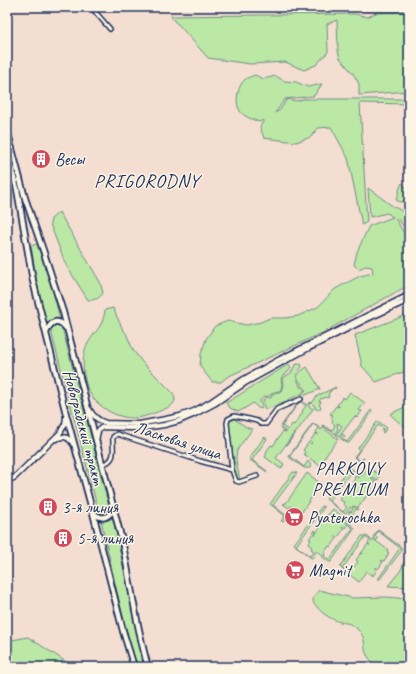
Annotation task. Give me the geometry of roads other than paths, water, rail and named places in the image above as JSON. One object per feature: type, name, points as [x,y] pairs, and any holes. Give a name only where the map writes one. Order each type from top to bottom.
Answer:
[{"type":"main road","points":[[7,130],[25,198],[63,312],[88,407],[129,571],[148,667]]},
{"type":"main road","name":"Новоградский тракт","points":[[7,154],[17,189],[33,280],[66,414],[123,631],[134,667]]},
{"type":"main road","points":[[88,407],[95,417],[106,423],[138,424],[180,416],[194,411],[212,401],[244,379],[280,359],[409,295]]},
{"type":"main road","points":[[96,441],[98,431],[104,427],[144,428],[179,421],[193,415],[214,404],[245,383],[295,356],[367,319],[409,300]]},
{"type":"main road","points":[[46,333],[51,324],[55,322],[59,322],[67,330]]},
{"type":"main road","points":[[7,480],[14,478],[63,429],[66,414]]},
{"type":"main road","points":[[53,440],[59,437],[67,438],[74,446]]},
{"type":"main road","points":[[93,513],[98,517],[103,518],[108,516],[114,508]]},
{"type":"street","points":[[91,7],[110,29]]},
{"type":"street","points":[[257,476],[239,482],[236,481],[232,470],[227,423],[228,419],[234,416],[266,424],[277,409],[301,399]]},
{"type":"street","name":"Ласковая улица","points":[[102,464],[108,462],[114,454],[113,437],[117,434],[232,470]]},
{"type":"place","name":"Весы","points":[[41,159]]},
{"type":"place","name":"3-я линия","points":[[48,507]]},
{"type":"place","name":"Pyaterochka","points":[[294,517]]},
{"type":"place","name":"5-я линия","points":[[63,538]]},
{"type":"place","name":"Magnit","points":[[295,570]]},
{"type":"district","name":"PRIGORODNY","points":[[147,180]]},
{"type":"district","name":"PARKOVY PREMIUM","points":[[350,478]]}]
